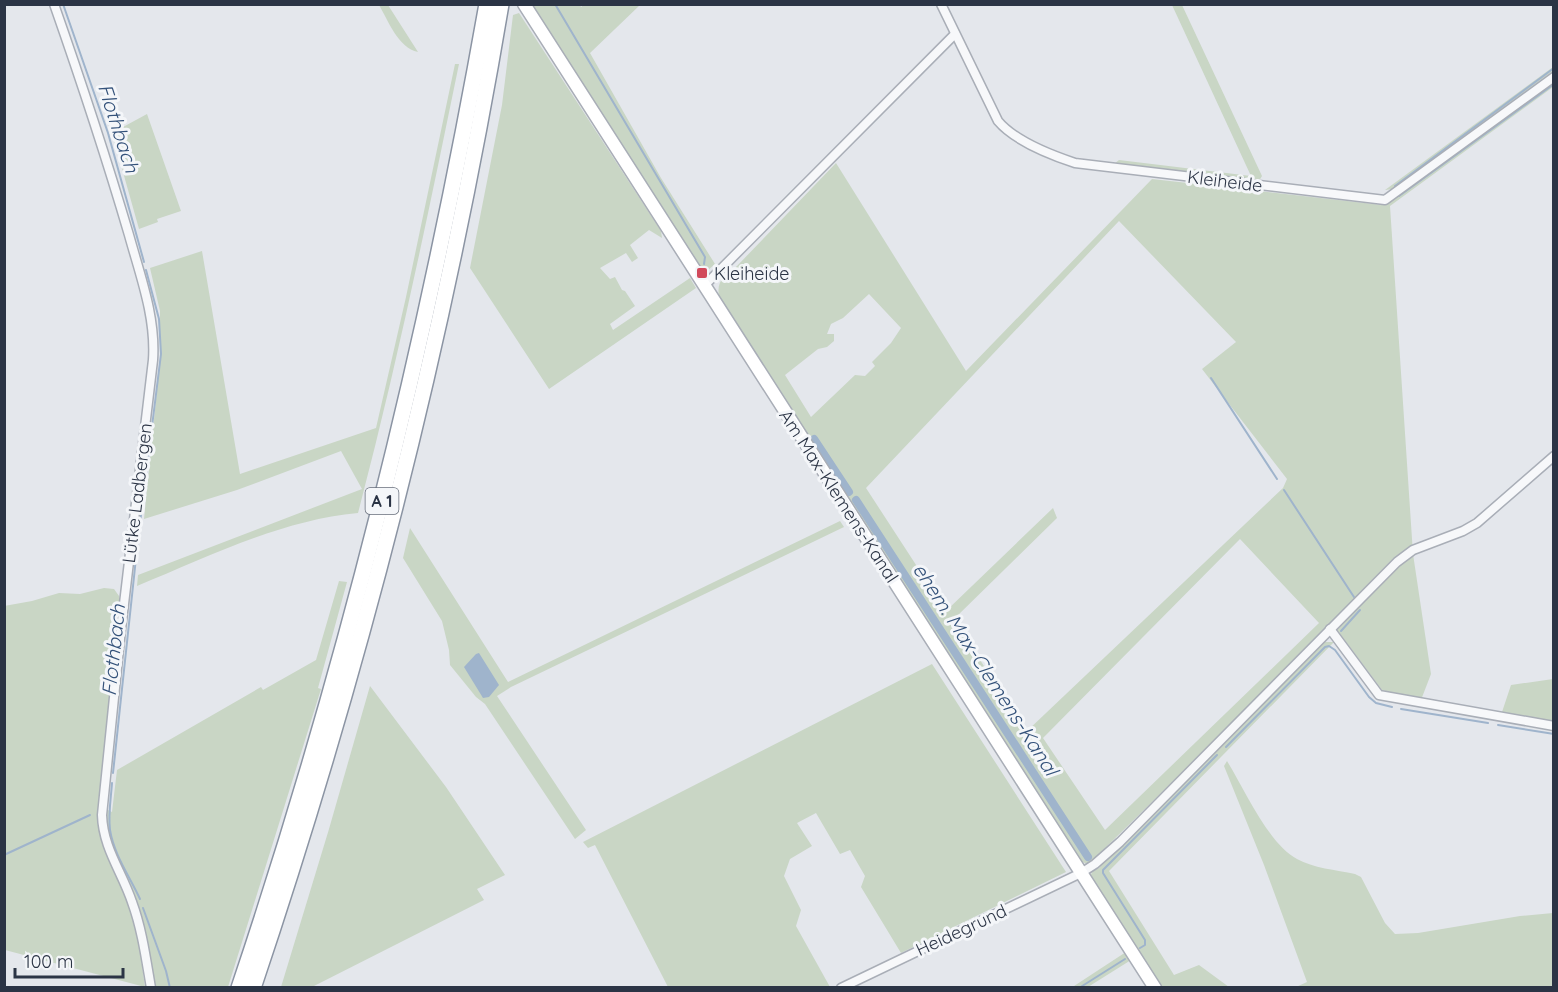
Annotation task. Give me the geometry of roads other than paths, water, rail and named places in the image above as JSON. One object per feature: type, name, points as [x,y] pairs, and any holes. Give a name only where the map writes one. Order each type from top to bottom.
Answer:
[{"type":"highway","name":"A 1","points":[[238,987],[315,744],[382,500],[440,252],[487,4]]},
{"type":"highway","name":"A 1","points":[[253,987],[333,732],[397,498],[449,275],[501,4]]},
{"type":"main road","name":"Am Max-Klemens-Kanal","points":[[524,4],[1155,987]]},
{"type":"street","name":"Lütke Ladbergen","points":[[54,4],[109,165],[147,300],[153,330],[152,370],[122,618],[102,815],[103,834],[108,850],[134,905],[151,987]]},
{"type":"street","name":"Kleiheide","points":[[941,4],[991,108],[1002,125],[1018,137],[1064,159],[1075,163],[1385,200],[1554,77]]},
{"type":"street","points":[[705,285],[955,34]]},
{"type":"street","name":"Heidegrund","points":[[841,987],[1081,873],[1095,864],[1120,842],[1396,562],[1413,550],[1463,531],[1477,523],[1554,456]]},
{"type":"street","points":[[1330,630],[1379,695],[1554,726]]},
{"type":"water","points":[[479,653],[499,685],[489,697],[483,698],[464,667]]},
{"type":"waterway","name":"Flothbach","points":[[63,4],[108,133],[144,262]]},
{"type":"waterway","points":[[555,4],[705,257],[704,264]]},
{"type":"waterway","points":[[1395,186],[1554,68]]},
{"type":"waterway","points":[[1399,196],[1554,84]]},
{"type":"waterway","name":"Flothbach","points":[[140,523],[161,354],[159,319],[146,270]]},
{"type":"waterway","points":[[1211,378],[1277,479]]},
{"type":"waterway","name":"ehem. Max-Clemens-Kanal","points":[[814,439],[849,492]]},
{"type":"waterway","points":[[1284,490],[1354,597]]},
{"type":"waterway","name":"ehem. Max-Clemens-Kanal","points":[[856,500],[1088,857]]},
{"type":"waterway","name":"Flothbach","points":[[113,773],[139,530]]},
{"type":"waterway","points":[[1341,631],[1360,610]]},
{"type":"waterway","points":[[1226,747],[1325,647],[1329,646],[1335,650],[1369,697],[1376,703],[1392,707]]},
{"type":"waterway","points":[[1401,709],[1488,723]]},
{"type":"waterway","points":[[1498,725],[1554,734]]},
{"type":"waterway","points":[[1140,948],[1145,945],[1145,940],[1103,870],[1217,755]]},
{"type":"waterway","name":"Flothbach","points":[[112,783],[109,818],[112,839],[140,899]]},
{"type":"waterway","points":[[4,855],[90,815]]},
{"type":"waterway","name":"Flothbach","points":[[143,908],[170,988]]},
{"type":"waterway","points":[[1079,988],[1125,959]]},
{"type":"place","name":"Kleiheide","points":[[702,273]]}]
